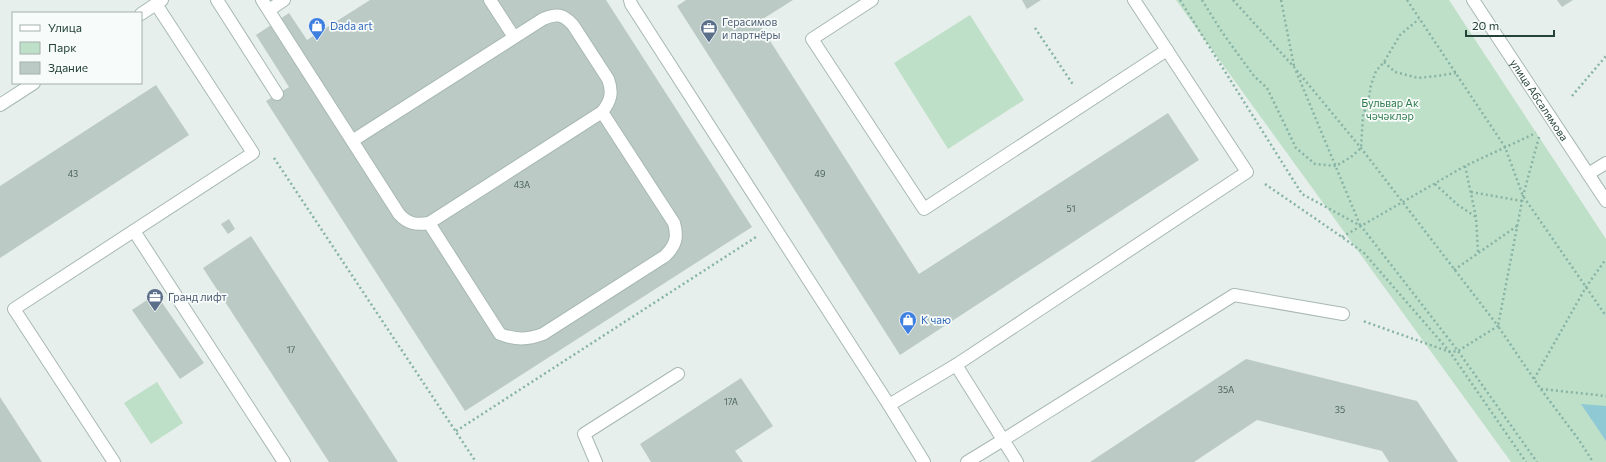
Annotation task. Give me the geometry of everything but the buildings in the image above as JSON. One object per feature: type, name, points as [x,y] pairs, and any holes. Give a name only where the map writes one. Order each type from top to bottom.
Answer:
[{"type":"street","points":[[217,0],[277,94]]},
{"type":"street","points":[[284,0],[265,5],[352,141],[399,214],[412,224],[419,225],[429,223],[602,112],[609,104],[611,87],[608,79],[574,25],[566,18],[553,14],[514,37],[352,141]]},
{"type":"street","points":[[490,0],[514,37]]},
{"type":"street","points":[[630,0],[631,4],[889,405],[924,462]]},
{"type":"street","points":[[872,0],[812,39],[924,209],[1167,50]]},
{"type":"street","points":[[889,405],[956,365],[1247,172],[1134,0]]},
{"type":"street","name":"улица Абсалямова","points":[[1473,0],[1606,201]]},
{"type":"street","points":[[114,462],[14,309],[253,153],[159,2],[142,13]]},
{"type":"street","points":[[0,105],[32,84]]},
{"type":"street","points":[[429,223],[500,334],[521,340],[543,334],[666,256],[676,241],[674,223],[602,112]]},
{"type":"street","points":[[1588,174],[1606,163]]},
{"type":"street","points":[[134,231],[284,462]]},
{"type":"street","points":[[967,462],[1234,295],[1343,314]]},
{"type":"street","points":[[956,365],[1017,462]]},
{"type":"street","points":[[596,462],[584,434],[678,374]]},
{"type":"path","points":[[1180,0],[1302,194],[1361,226]]},
{"type":"path","points":[[1202,0],[1236,52],[1254,76],[1267,88],[1296,148],[1315,164],[1336,166],[1351,157],[1361,148],[1363,116],[1376,71],[1384,62],[1400,35],[1420,19]]},
{"type":"path","points":[[1233,0],[1294,67],[1361,148],[1498,326],[1593,462]]},
{"type":"path","points":[[1281,0],[1294,67],[1361,226],[1458,351],[1537,462]]},
{"type":"path","points":[[1407,0],[1505,147],[1523,196],[1606,316]]},
{"type":"path","points":[[1035,28],[1085,103]]},
{"type":"path","points":[[1572,96],[1606,56]]},
{"type":"path","points":[[1384,62],[1395,72],[1418,78],[1456,73]]},
{"type":"path","points":[[1342,236],[1465,166],[1540,131],[1523,196],[1498,326],[1458,351],[1450,352],[1343,314]]},
{"type":"path","points":[[272,154],[476,462]]},
{"type":"path","points":[[1465,166],[1476,217],[1478,252]]},
{"type":"path","points":[[1247,172],[1342,236],[1364,253],[1450,352],[1526,462]]},
{"type":"path","points":[[1435,184],[1458,206],[1476,217]]},
{"type":"path","points":[[1471,192],[1522,201]]},
{"type":"path","points":[[456,431],[774,226]]},
{"type":"path","points":[[1454,270],[1517,226]]},
{"type":"path","points":[[1534,379],[1586,287],[1606,259]]},
{"type":"path","points":[[1540,388],[1606,396]]},
{"type":"green space","name":"Бульвар Ак чәчәкләр","points":[[1176,0],[1449,0],[1606,239],[1606,462],[1511,462]]},
{"type":"green space","points":[[970,15],[1024,100],[948,149],[894,63]]},
{"type":"green space","points":[[157,382],[183,423],[151,444],[124,403]]},
{"type":"water","points":[[1581,404],[1606,406],[1606,441]]},
{"type":"place","name":"Dada art","points":[[317,41]]},
{"type":"place","name":"Герасимов и партнёры","points":[[709,43]]},
{"type":"place","name":"Гранд лифт","points":[[155,312]]},
{"type":"place","name":"К чаю","points":[[908,335]]}]
